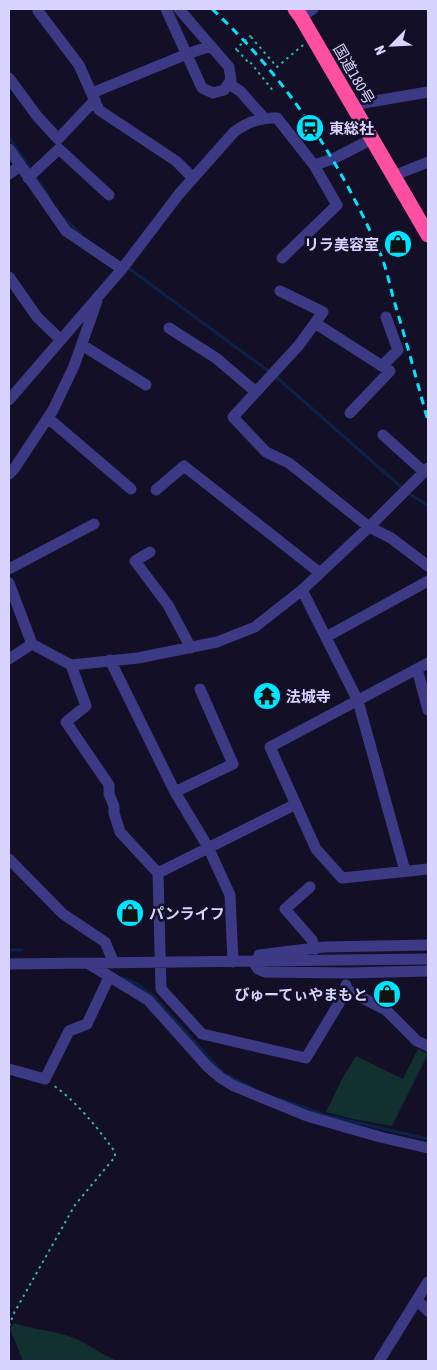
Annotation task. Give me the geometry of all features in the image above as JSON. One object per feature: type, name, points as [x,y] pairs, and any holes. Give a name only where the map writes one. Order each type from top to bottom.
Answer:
[{"type":"highway","name":"国道180号","points":[[303,12],[313,38],[428,235]]},
{"type":"street","points":[[166,9],[200,84],[206,90],[213,93],[220,92],[229,84],[231,76],[229,68],[179,9]]},
{"type":"street","points":[[38,11],[79,66],[99,110],[176,161],[193,178]]},
{"type":"street","points":[[9,78],[37,116],[58,139],[93,97],[187,54],[211,46]]},
{"type":"street","points":[[229,84],[240,91],[264,118]]},
{"type":"street","points":[[352,105],[428,92]]},
{"type":"street","points":[[9,400],[124,266],[179,194],[234,132],[244,124],[264,118],[277,118],[314,165],[337,205],[282,258]]},
{"type":"street","points":[[314,165],[333,159],[372,139]]},
{"type":"street","points":[[28,178],[59,148],[109,195]]},
{"type":"street","points":[[9,149],[66,231],[124,266]]},
{"type":"street","points":[[393,176],[428,162]]},
{"type":"street","points":[[9,174],[20,166]]},
{"type":"street","points":[[9,277],[36,317],[61,340]]},
{"type":"street","points":[[280,291],[323,312],[299,346],[233,417],[266,452],[289,463],[369,527],[390,538],[428,566]]},
{"type":"street","points":[[9,474],[48,418],[74,366],[99,295]]},
{"type":"street","points":[[382,366],[398,350],[386,317]]},
{"type":"street","points":[[315,323],[390,371],[350,413]]},
{"type":"street","points":[[169,328],[216,358],[256,392]]},
{"type":"street","points":[[82,345],[146,385]]},
{"type":"street","points":[[48,418],[131,489]]},
{"type":"street","points":[[9,583],[32,644],[71,665],[138,658],[191,648],[217,642],[255,627],[302,590],[426,470],[383,434]]},
{"type":"street","points":[[156,490],[184,466],[320,573]]},
{"type":"street","points":[[9,569],[94,524]]},
{"type":"street","points":[[150,552],[135,561],[168,605],[191,648]]},
{"type":"street","points":[[326,637],[428,581]]},
{"type":"street","points":[[302,590],[358,701],[404,871]]},
{"type":"street","points":[[9,659],[32,644]]},
{"type":"street","points":[[110,660],[175,792],[208,847],[230,895],[243,962]]},
{"type":"street","points":[[428,663],[270,747],[316,849],[342,878],[428,869]]},
{"type":"street","points":[[71,665],[86,706],[66,722],[109,785],[108,794],[114,806],[120,832],[158,873],[161,989],[202,1034],[306,1058],[347,990],[346,973]]},
{"type":"street","points":[[417,669],[428,710]]},
{"type":"street","points":[[175,792],[233,764],[200,690]]},
{"type":"street","points":[[158,873],[296,804]]},
{"type":"street","points":[[10,861],[63,914],[105,942],[114,963]]},
{"type":"street","points":[[310,887],[285,909],[312,940],[314,949]]},
{"type":"street","points":[[243,962],[260,955],[324,947],[428,945]]},
{"type":"street","points":[[9,964],[428,959]]},
{"type":"street","points":[[243,962],[265,972],[428,971]]},
{"type":"street","points":[[88,964],[148,1000],[208,1066],[221,1078],[234,1086],[307,1116],[380,1137],[428,1148]]},
{"type":"street","points":[[9,1069],[44,1079],[69,1031],[87,1024],[109,977]]},
{"type":"street","points":[[347,990],[386,1010],[417,1041],[428,1046]]},
{"type":"street","points":[[378,1361],[428,1282]]},
{"type":"street","points":[[417,1300],[428,1311]]},
{"type":"path","points":[[274,92],[251,63],[236,49],[250,36],[277,67],[313,38]]},
{"type":"path","points":[[9,1326],[14,1313],[76,1205],[115,1157],[115,1152],[93,1123],[66,1094],[44,1079]]},
{"type":"green space","points":[[418,1049],[428,1054],[392,1126],[326,1112],[356,1056],[403,1079]]},
{"type":"green space","points":[[14,1323],[72,1337],[118,1361],[23,1361],[10,1329]]},
{"type":"waterway","points":[[9,137],[49,197]]},
{"type":"waterway","points":[[64,218],[81,235]]},
{"type":"waterway","points":[[127,267],[274,375],[409,494],[428,505]]},
{"type":"waterway","points":[[9,950],[22,950]]},
{"type":"waterway","points":[[122,978],[137,984],[155,998],[222,1072]]},
{"type":"waterway","points":[[227,1075],[251,1087]]},
{"type":"waterway","points":[[280,1099],[324,1115],[428,1139]]},
{"type":"railway","points":[[212,9],[239,35],[287,92],[329,153],[347,186],[385,265],[428,421]]},
{"type":"place","name":"東総社","points":[[310,128]]},
{"type":"place","name":"リラ美容室","points":[[398,244]]},
{"type":"place","name":"法城寺","points":[[267,696]]},
{"type":"place","name":"パンライフ","points":[[130,913]]},
{"type":"place","name":"びゅーてぃやまもと","points":[[387,994]]}]
